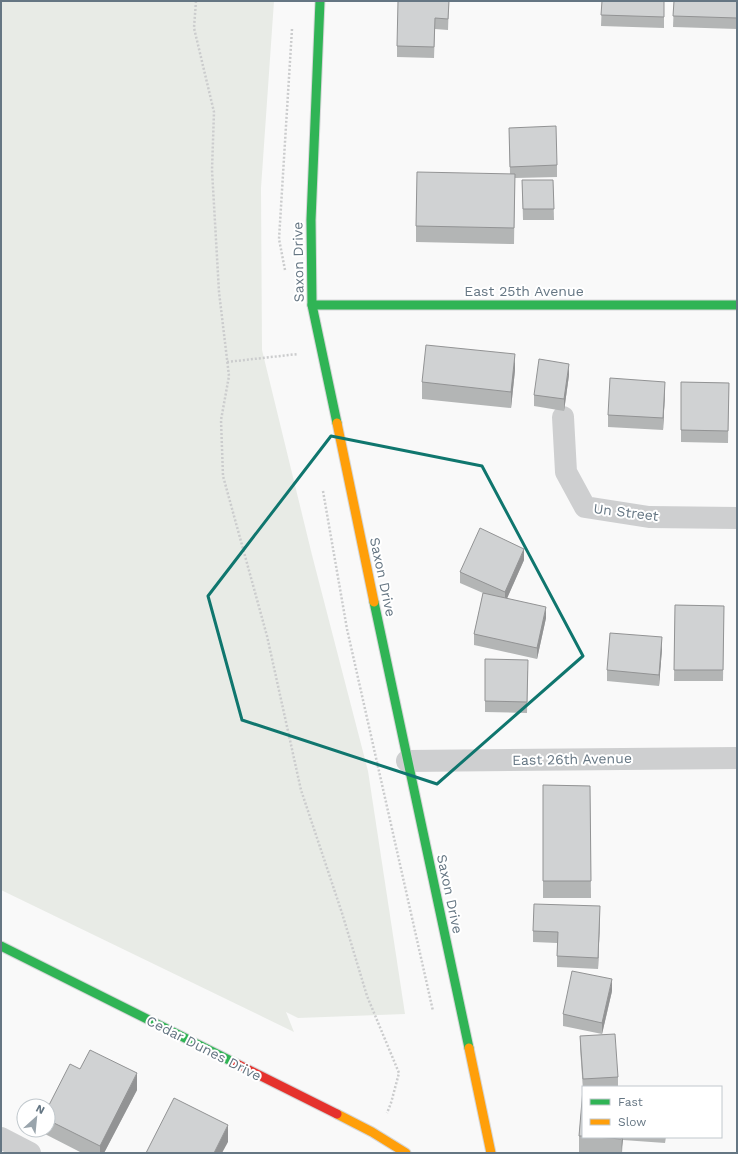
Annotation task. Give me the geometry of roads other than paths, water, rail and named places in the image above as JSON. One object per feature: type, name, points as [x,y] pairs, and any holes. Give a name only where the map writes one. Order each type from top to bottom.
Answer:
[{"type":"street","name":"Saxon Drive","points":[[320,1],[311,220],[312,305],[407,761],[491,1153]]},
{"type":"street","name":"East 25th Avenue","points":[[312,305],[737,305]]},
{"type":"street","name":"Un Street","points":[[563,417],[566,472],[585,507],[649,517],[737,518]]},
{"type":"street","name":"East 26th Avenue","points":[[407,761],[737,758]]},
{"type":"street","name":"Cedar Dunes Drive","points":[[1,946],[372,1132],[406,1153]]},
{"type":"street","points":[[1,1138],[30,1153]]}]
